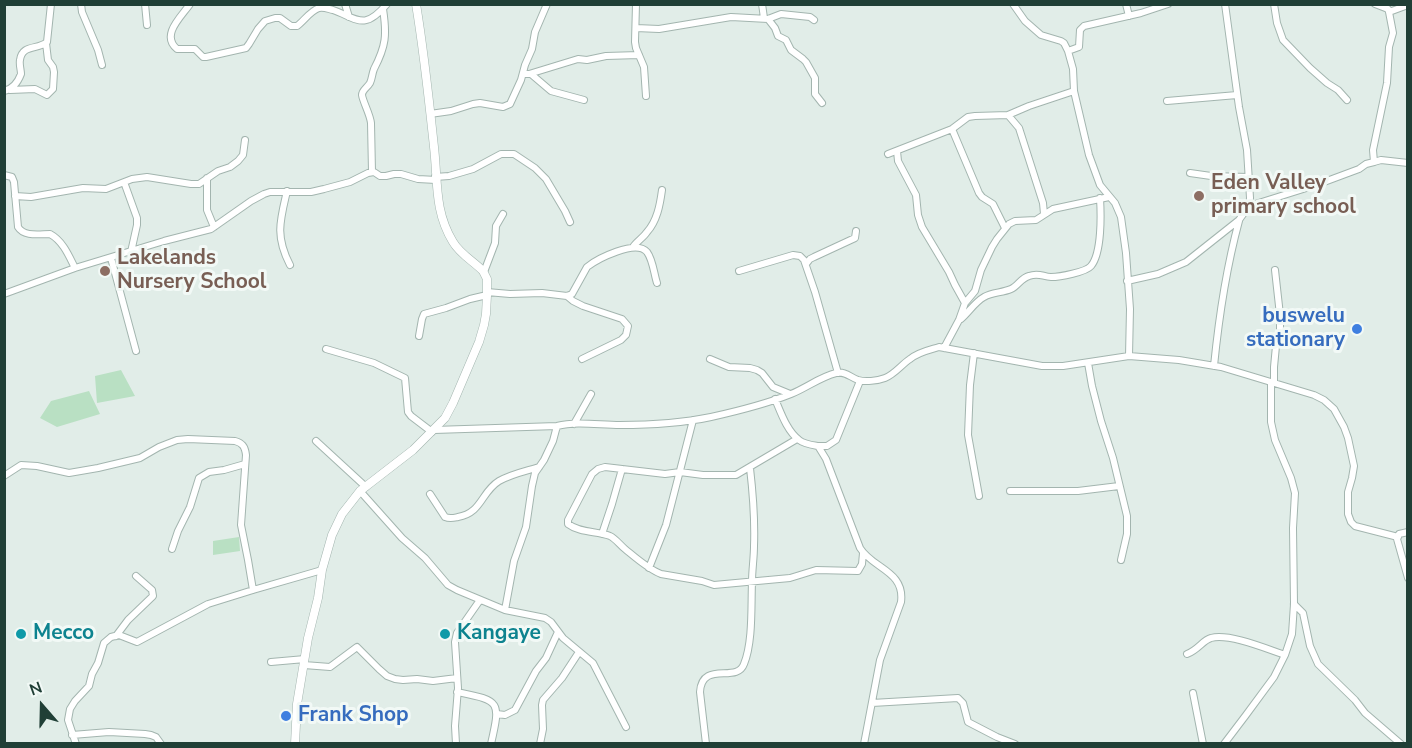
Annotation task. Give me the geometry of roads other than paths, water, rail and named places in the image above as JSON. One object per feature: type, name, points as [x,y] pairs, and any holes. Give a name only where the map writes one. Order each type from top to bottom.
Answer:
[{"type":"street","points":[[7,91],[35,89],[47,95],[53,90],[54,72],[48,60],[46,43],[51,4]]},
{"type":"street","points":[[81,4],[102,65]]},
{"type":"street","points":[[145,4],[147,25]]},
{"type":"street","points":[[190,4],[173,26],[172,44],[177,49],[195,49],[203,57],[246,48],[261,25],[270,19],[280,18],[291,26],[297,26],[321,8],[336,11],[360,21],[374,17],[385,7]]},
{"type":"street","points":[[345,4],[349,17]]},
{"type":"street","points":[[295,744],[297,705],[308,638],[332,535],[342,514],[363,489],[413,450],[445,418],[479,342],[486,314],[487,279],[484,272],[459,250],[438,206],[436,165],[416,4]]},
{"type":"street","points":[[430,114],[480,103],[507,106],[512,101],[523,74],[532,50],[535,32],[548,4]]},
{"type":"street","points":[[636,4],[636,48],[644,67],[646,96]]},
{"type":"street","points":[[762,4],[766,19],[775,28],[778,36],[786,40],[791,50],[804,59],[815,78],[814,94],[822,103]]},
{"type":"street","points":[[1013,4],[1025,21],[1041,35],[1061,41],[1068,51],[1073,69],[1074,91],[1089,155],[1100,185],[1115,203],[1121,218],[1131,318],[1129,356]]},
{"type":"street","points":[[1126,4],[1129,15]]},
{"type":"street","points":[[1068,51],[1080,46],[1080,30],[1084,26],[1141,13],[1168,4]]},
{"type":"street","points":[[1127,281],[1158,274],[1186,262],[1239,220],[1249,206],[1247,150],[1225,4]]},
{"type":"street","points":[[1275,4],[1277,23],[1283,40],[1310,68],[1347,100]]},
{"type":"street","points":[[1374,162],[1373,150],[1387,83],[1389,48],[1393,33],[1389,12],[1375,4]]},
{"type":"street","points":[[1389,12],[1407,5]]},
{"type":"street","points":[[372,172],[370,117],[362,96],[384,48],[385,7]]},
{"type":"street","points":[[636,28],[659,29],[731,17],[766,19],[781,14],[810,17],[814,20]]},
{"type":"street","points":[[7,91],[14,86],[21,74],[19,63],[24,51],[46,43]]},
{"type":"street","points":[[523,74],[531,74],[578,59],[639,56]]},
{"type":"street","points":[[531,74],[551,91],[584,100]]},
{"type":"street","points":[[888,154],[952,129],[968,117],[1008,115],[1074,91]]},
{"type":"street","points":[[1167,101],[1238,95]]},
{"type":"street","points":[[1008,115],[1019,128],[1043,202],[1044,214]]},
{"type":"street","points":[[952,129],[978,193],[993,204],[1005,228]]},
{"type":"street","points":[[15,196],[31,197],[83,188],[106,189],[132,179],[147,177],[199,184],[238,161],[243,155],[244,140]]},
{"type":"street","points":[[897,151],[898,161],[916,195],[922,227],[965,303]]},
{"type":"street","points":[[4,294],[75,268],[164,241],[204,232],[270,192],[311,192],[350,182],[372,172],[380,176],[400,174],[418,179],[449,177],[473,169],[501,153],[514,154],[535,168],[546,179],[570,222]]},
{"type":"street","points":[[1249,206],[1316,186],[1381,160],[1407,163]]},
{"type":"street","points":[[1190,173],[1248,177]]},
{"type":"street","points":[[4,175],[10,175],[13,179],[20,231],[25,234],[54,236],[66,251],[75,268]]},
{"type":"street","points":[[207,178],[207,210],[214,227]]},
{"type":"street","points":[[124,182],[137,218],[131,252]]},
{"type":"street","points":[[633,247],[653,225],[662,190]]},
{"type":"street","points":[[287,191],[279,236],[290,265]]},
{"type":"street","points":[[945,348],[965,303],[975,291],[981,270],[992,247],[1005,228],[1015,221],[1036,220],[1053,209],[1109,197]]},
{"type":"street","points":[[959,320],[985,296],[1010,290],[1021,279],[1030,275],[1040,274],[1052,277],[1089,268],[1092,265],[1101,233],[1100,198]]},
{"type":"street","points":[[1043,202],[1053,209]]},
{"type":"street","points":[[484,272],[495,243],[496,226],[503,214]]},
{"type":"street","points":[[1214,366],[1225,280],[1239,220]]},
{"type":"street","points":[[806,264],[810,259],[855,238],[856,231]]},
{"type":"street","points":[[419,336],[424,314],[470,298],[487,294],[542,293],[567,296],[572,294],[590,264],[614,252],[633,247],[640,247],[646,251],[657,283]]},
{"type":"street","points":[[739,271],[793,255],[800,256],[806,264],[838,373]]},
{"type":"street","points":[[111,258],[136,351]]},
{"type":"street","points":[[1224,744],[1274,677],[1292,634],[1294,494],[1271,422],[1276,346],[1280,335],[1275,270]]},
{"type":"street","points":[[567,296],[573,302],[622,319],[628,326],[626,335],[621,340],[582,359]]},
{"type":"street","points":[[326,349],[374,363],[405,378],[408,412],[433,431],[557,426],[568,423],[620,425],[712,417],[791,394],[838,373],[844,373],[860,381],[883,379],[894,374],[915,355],[939,347],[1042,366],[1063,366],[1129,356],[1179,360],[1214,366],[1314,395],[1334,409],[1344,428],[1354,466],[1348,492],[1350,522],[1398,537]]},
{"type":"street","points":[[974,353],[968,435],[979,496]]},
{"type":"street","points":[[710,359],[729,366],[757,370],[773,387],[791,394]]},
{"type":"street","points":[[1089,363],[1092,386],[1127,516],[1127,534],[1121,560]]},
{"type":"street","points":[[775,399],[783,420],[797,439],[818,446],[827,446],[836,440],[860,381]]},
{"type":"street","points":[[574,424],[591,394]]},
{"type":"street","points":[[649,568],[666,525],[693,420]]},
{"type":"street","points":[[505,610],[514,561],[526,527],[532,486],[536,473],[553,441],[557,426]]},
{"type":"street","points":[[797,439],[736,475],[680,472],[665,474],[604,467],[598,469],[592,474],[568,524],[591,533],[611,537],[649,568],[661,574],[714,585],[790,578],[816,570],[858,571],[862,564],[863,554]]},
{"type":"street","points":[[4,476],[21,465],[38,466],[69,473],[98,468],[140,458],[177,440],[241,442],[246,451],[241,525],[253,590]]},
{"type":"street","points":[[316,441],[363,489],[402,538],[425,558],[447,585],[505,610],[545,618],[551,622],[558,632],[593,663],[626,727]]},
{"type":"street","points":[[818,446],[826,459],[863,554],[891,574],[902,594],[880,660],[864,744]]},
{"type":"street","points":[[172,549],[192,503],[199,478],[209,472],[245,464]]},
{"type":"street","points":[[430,494],[445,517],[463,516],[475,510],[486,493],[501,479],[539,467]]},
{"type":"street","points":[[706,744],[701,684],[708,675],[739,671],[743,668],[747,653],[752,604],[754,545],[750,468]]},
{"type":"street","points":[[602,534],[622,469]]},
{"type":"street","points":[[1010,490],[1078,491],[1119,486]]},
{"type":"street","points":[[1398,537],[1399,534],[1407,532]]},
{"type":"street","points":[[1398,537],[1407,578]]},
{"type":"street","points":[[76,744],[68,720],[70,709],[89,686],[104,643],[111,637],[124,636],[137,642],[208,604],[322,570]]},
{"type":"street","points":[[116,636],[128,620],[153,596],[152,590],[136,576]]},
{"type":"street","points":[[456,744],[458,678],[455,642],[457,633],[480,600]]},
{"type":"street","points":[[1294,604],[1304,613],[1310,646],[1318,664],[1365,713],[1401,744]]},
{"type":"street","points":[[497,714],[505,715],[515,710],[536,671],[546,658],[558,632]]},
{"type":"street","points":[[1187,654],[1209,638],[1215,638],[1246,642],[1285,655]]},
{"type":"street","points":[[271,662],[305,662],[330,667],[357,647],[387,676],[394,679],[433,681],[458,678]]},
{"type":"street","points":[[540,744],[543,729],[543,700],[562,678],[579,652]]},
{"type":"street","points":[[457,692],[488,699],[495,706],[497,714],[492,744]]},
{"type":"street","points":[[1193,693],[1203,744]]},
{"type":"street","points":[[872,703],[958,698],[963,703],[968,722],[1015,744]]},
{"type":"street","points":[[72,735],[109,732],[145,734],[156,737],[161,744]]},
{"type":"place","name":"Eden Valley primary school","points":[[1199,196]]},
{"type":"place","name":"Lakelands Nursery School","points":[[105,271]]},
{"type":"place","name":"buswelu stationary","points":[[1357,329]]},
{"type":"place","name":"Mecco","points":[[21,634]]},
{"type":"place","name":"Kangaye","points":[[445,634]]},
{"type":"place","name":"Frank Shop","points":[[286,716]]}]
